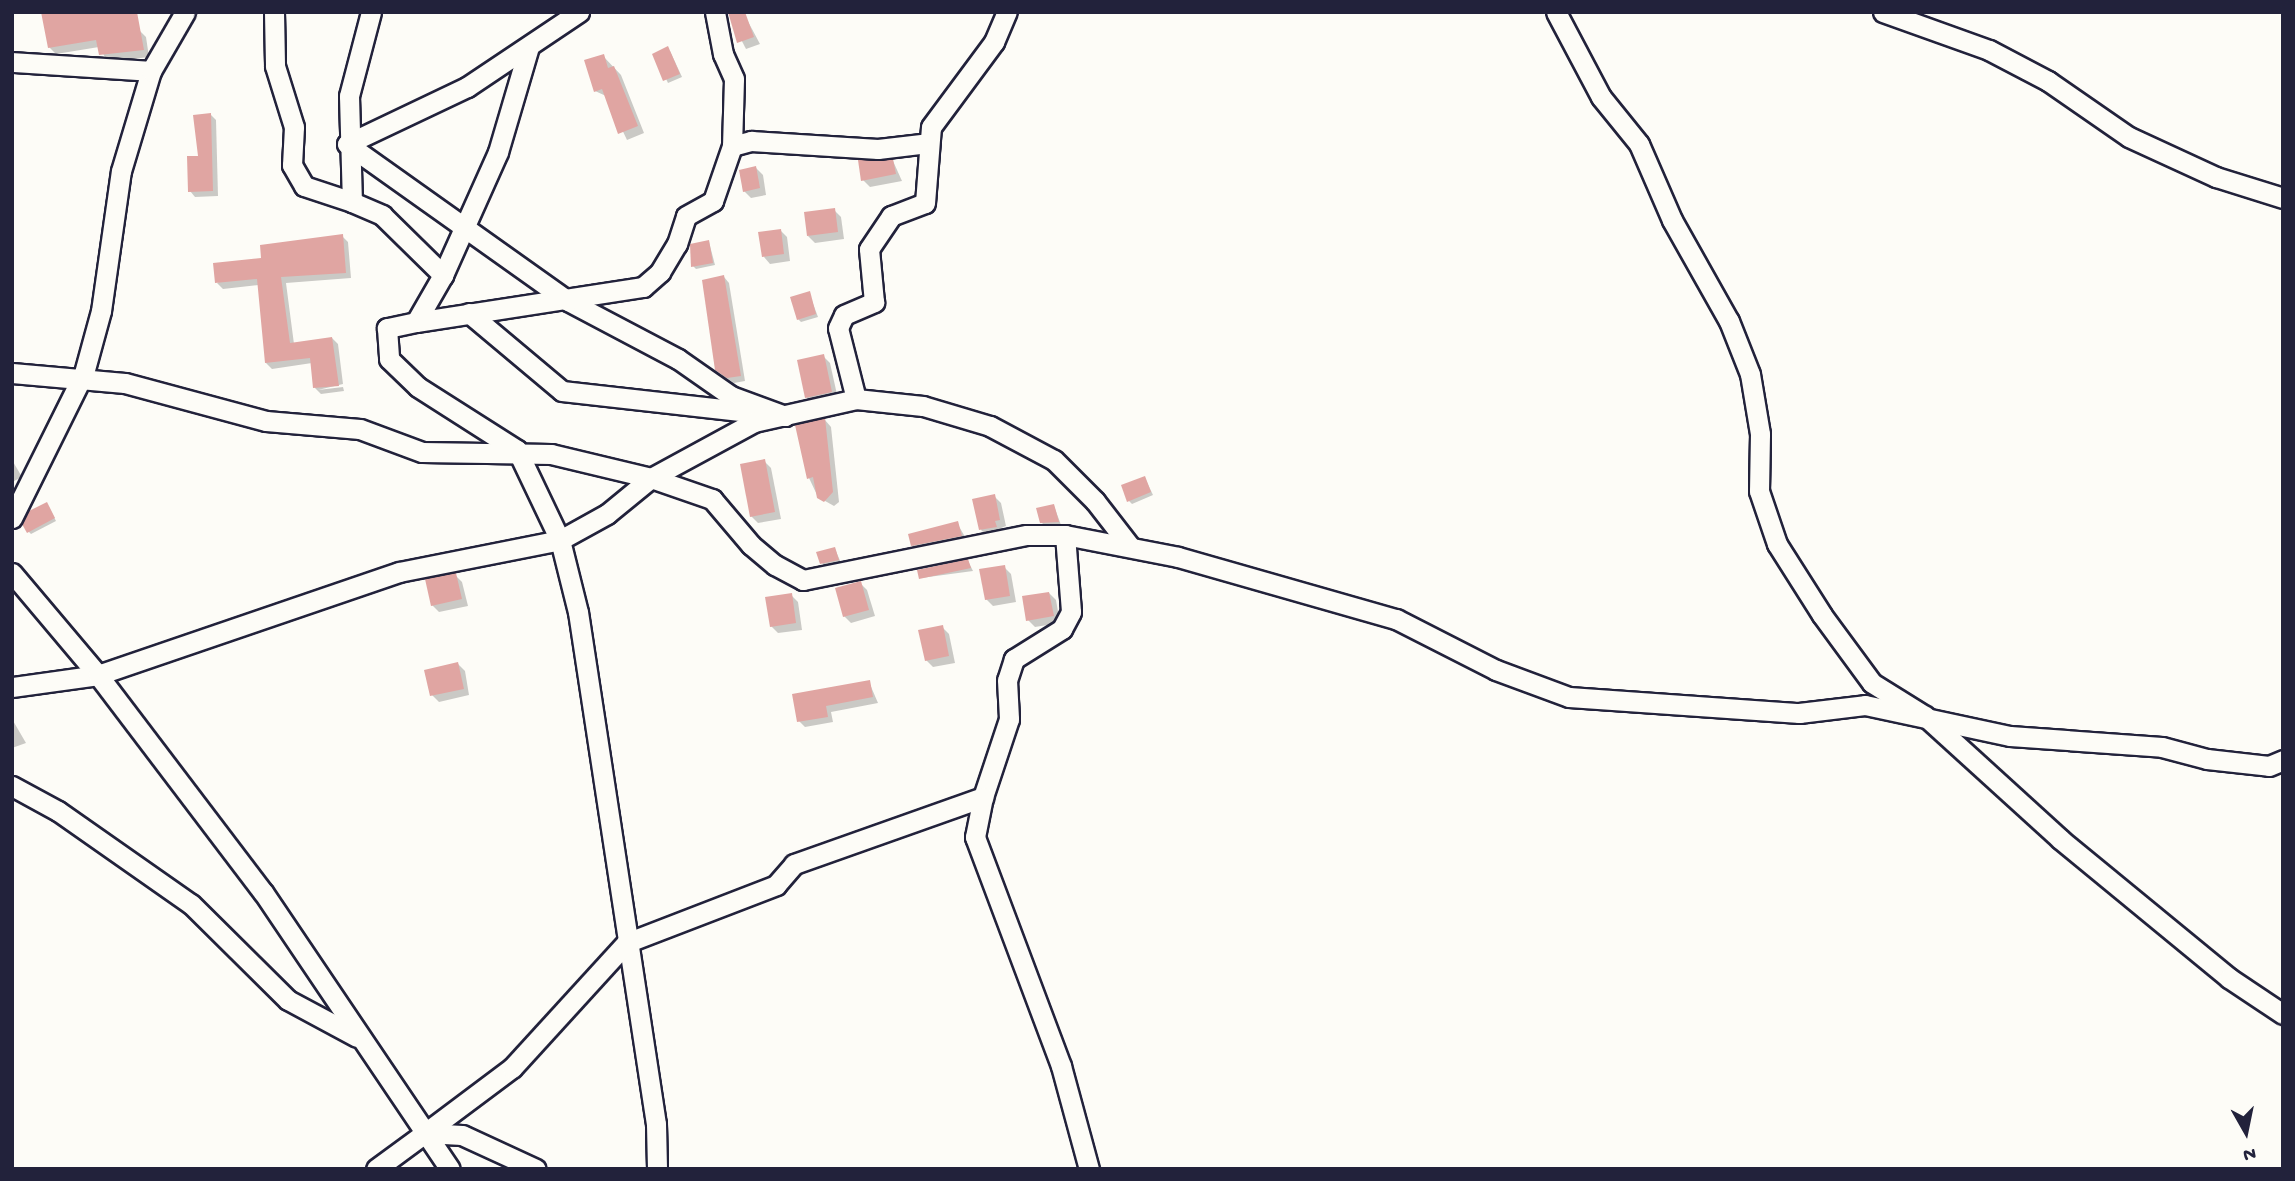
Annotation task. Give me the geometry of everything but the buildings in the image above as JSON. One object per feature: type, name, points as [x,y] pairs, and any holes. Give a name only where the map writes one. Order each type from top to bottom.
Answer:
[{"type":"street","points":[[274,12],[275,66],[294,127],[292,165],[304,186],[382,215],[443,275]]},
{"type":"street","points":[[352,202],[347,144],[349,96],[372,12]]},
{"type":"street","points":[[347,144],[467,87],[579,12]]},
{"type":"street","points":[[657,1169],[656,1124],[626,943],[578,612],[560,540],[517,450],[418,387],[389,359],[387,328],[416,321],[643,288],[660,272],[677,244],[686,216],[713,201],[732,146],[734,79],[723,54],[715,12]]},
{"type":"street","points":[[856,399],[838,328],[844,315],[874,302],[869,249],[877,230],[891,216],[925,203],[931,127],[994,42],[1007,12]]},
{"type":"street","points":[[1556,12],[1601,97],[1639,144],[1672,220],[1729,321],[1750,374],[1760,435],[1759,491],[1777,544],[1872,683],[1925,716],[2060,839],[2229,978],[2283,1014]]},
{"type":"street","points":[[1883,12],[1989,50],[2048,82],[2129,137],[2216,177],[2283,198]]},
{"type":"street","points":[[12,518],[81,380],[101,311],[108,237],[121,171],[151,71],[184,13]]},
{"type":"street","points":[[416,321],[443,275],[498,152],[529,47]]},
{"type":"street","points":[[12,62],[151,71]]},
{"type":"street","points":[[732,146],[751,141],[878,149],[928,144]]},
{"type":"street","points":[[347,144],[568,301],[678,359],[732,396],[785,416]]},
{"type":"street","points":[[469,313],[562,391],[785,416]]},
{"type":"street","points":[[12,373],[125,383],[266,421],[360,429],[422,452],[471,455],[517,450],[651,478],[712,499],[751,545],[775,565],[803,579],[1027,535],[1065,535],[1129,545],[1396,619],[1496,670],[1569,697],[1799,713],[1865,705],[2010,736],[2162,747],[2207,759],[2269,766],[2283,760]]},
{"type":"street","points":[[12,687],[98,675],[399,572],[560,540],[607,514],[651,478],[754,422],[856,399],[923,406],[990,426],[1012,437],[1054,460],[1095,500],[1129,545]]},
{"type":"street","points":[[1065,535],[1071,612],[1062,629],[1014,659],[1007,680],[1009,719],[982,797],[975,837],[979,856],[1061,1066],[1089,1169]]},
{"type":"street","points":[[12,573],[98,675],[263,892],[450,1169]]},
{"type":"street","points":[[12,786],[58,811],[191,904],[288,1000],[362,1039]]},
{"type":"street","points":[[376,1169],[512,1068],[626,943],[776,885],[794,864],[982,797]]},
{"type":"street","points":[[425,1133],[461,1135],[537,1169]]}]
